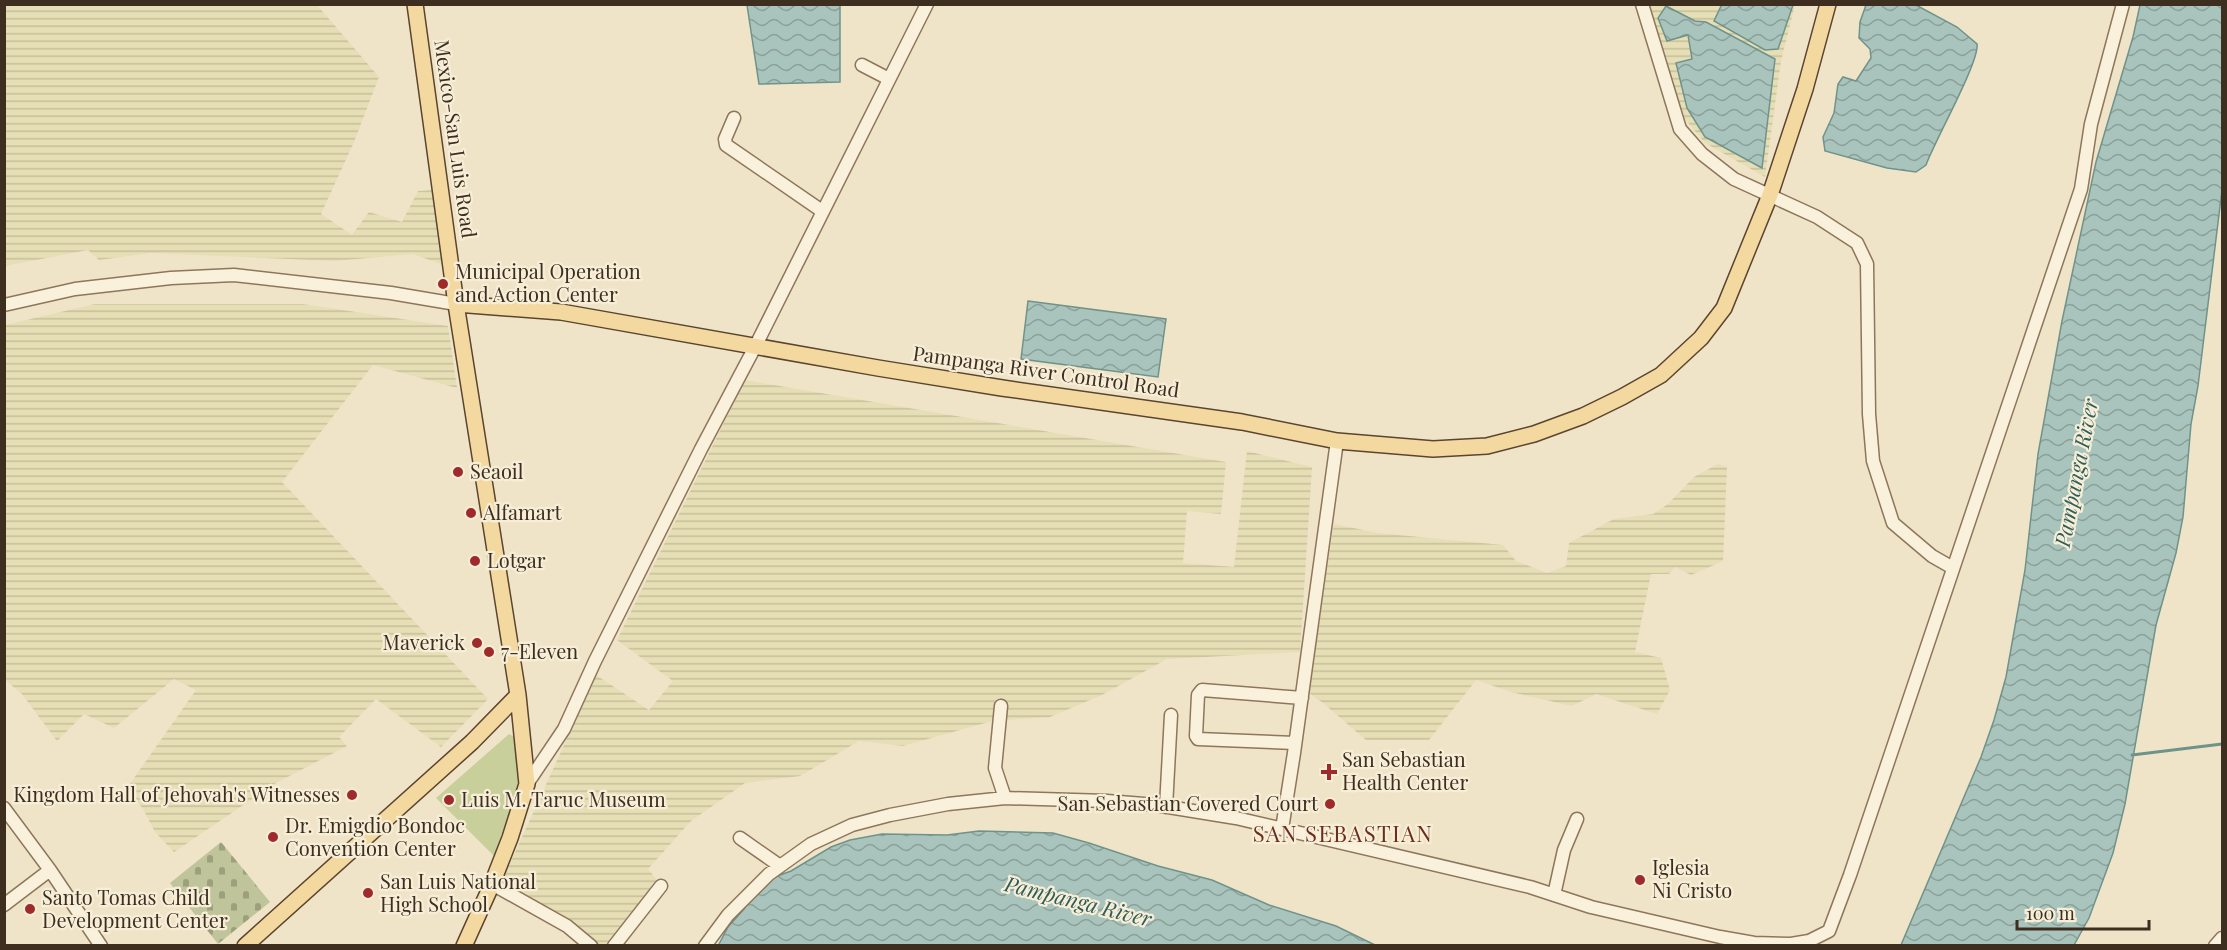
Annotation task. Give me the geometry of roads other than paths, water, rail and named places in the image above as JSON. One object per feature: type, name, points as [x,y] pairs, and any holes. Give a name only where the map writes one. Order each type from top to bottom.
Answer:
[{"type":"main road","name":"Mexico-San Luis Road","points":[[415,4],[456,304],[518,695],[527,784]]},
{"type":"main road","name":"Pampanga River Control Road","points":[[456,304],[561,312],[890,370],[1242,422],[1337,441],[1433,449],[1487,446],[1534,434],[1583,416],[1622,397],[1661,375],[1701,339],[1724,308],[1770,195],[1805,89],[1828,4]]},
{"type":"main road","points":[[251,944],[464,749],[518,695]]},
{"type":"main road","points":[[464,945],[510,838],[527,784]]},
{"type":"street","points":[[527,784],[564,729],[596,661],[927,4]]},
{"type":"street","points":[[1641,4],[1680,129],[1702,154],[1734,179],[1817,217],[1857,243],[1867,264],[1869,414],[1873,461],[1881,491],[1893,523],[1932,556],[1953,568]]},
{"type":"street","points":[[705,945],[728,915],[780,866],[811,844],[852,825],[890,814],[948,804],[1005,798],[1107,801],[1236,818],[1530,887],[1624,915],[1754,943],[1791,944],[1809,941],[1829,931],[1850,875],[2081,189],[2091,124],[2122,4]]},
{"type":"street","points":[[862,65],[889,79]]},
{"type":"street","points":[[734,118],[725,139],[726,146],[822,211]]},
{"type":"street","name":"Pampanga River Control Road","points":[[4,305],[75,289],[171,278],[234,275],[391,293],[456,304]]},
{"type":"street","points":[[1282,829],[1337,441]]},
{"type":"street","points":[[1295,743],[1198,739],[1196,736],[1198,695],[1202,690],[1302,698]]},
{"type":"street","points":[[1001,706],[995,768],[1005,798]]},
{"type":"street","points":[[1166,807],[1171,715]]},
{"type":"street","points":[[4,808],[101,945]]},
{"type":"street","points":[[1554,895],[1564,850],[1577,819]]},
{"type":"street","points":[[740,838],[780,866]]},
{"type":"street","points":[[4,905],[50,870]]},
{"type":"street","points":[[492,884],[567,926],[591,945]]},
{"type":"street","points":[[614,945],[661,886]]},
{"type":"street","points":[[2214,945],[2223,938]]},
{"type":"water","points":[[1722,4],[1793,5],[1778,49],[1765,50],[1714,21]]},
{"type":"water","points":[[747,5],[840,5],[840,82],[759,84]]},
{"type":"water","points":[[1866,5],[1916,5],[1957,27],[1977,44],[1976,53],[1964,84],[1926,165],[1916,172],[1887,168],[1825,151],[1823,137],[1834,113],[1838,84],[1843,77],[1856,81],[1871,58],[1870,49],[1859,38],[1860,22]]},
{"type":"water","name":"Pampanga River","points":[[2140,5],[2222,5],[2222,190],[2198,386],[2191,424],[2183,517],[2176,553],[2156,625],[2125,804],[2113,853],[2089,918],[2074,945],[1901,945],[1981,757],[2006,677],[2025,570],[2038,454],[2062,321],[2096,162],[2133,37]]},
{"type":"water","points":[[1666,6],[1695,21],[1706,22],[1775,59],[1762,168],[1705,137],[1687,108],[1676,63],[1692,59],[1688,35],[1667,41],[1658,18]]},
{"type":"water","points":[[1028,301],[1166,319],[1158,377],[1021,359]]},
{"type":"water","name":"Pampanga River","points":[[979,831],[1053,833],[1089,843],[1158,866],[1212,880],[1269,905],[1336,926],[1375,945],[718,946],[728,927],[744,909],[756,890],[769,879],[791,871],[831,847],[850,840],[882,834],[947,835]]},
{"type":"waterway","points":[[2132,755],[2222,744]]},
{"type":"place","name":"Municipal Operation and Action Center","points":[[443,284]]},
{"type":"place","name":"Seaoil","points":[[458,472]]},
{"type":"place","name":"Alfamart","points":[[471,513]]},
{"type":"place","name":"Lotgar","points":[[475,561]]},
{"type":"place","name":"Maverick","points":[[477,643]]},
{"type":"place","name":"7-Eleven","points":[[489,652]]},
{"type":"place","name":"San Sebastian Health Center","points":[[1329,772]]},
{"type":"place","name":"Kingdom Hall of Jehovah's Witnesses","points":[[352,795]]},
{"type":"place","name":"Luis M. Taruc Museum","points":[[449,800]]},
{"type":"place","name":"San Sebastian Covered Court","points":[[1330,804]]},
{"type":"place","name":"Dr. Emigdio Bondoc Convention Center","points":[[273,837]]},
{"type":"place","name":"Iglesia Ni Cristo","points":[[1640,880]]},
{"type":"place","name":"San Luis National High School","points":[[368,893]]},
{"type":"place","name":"Santo Tomas Child Development Center","points":[[30,909]]},
{"type":"district","name":"SAN SEBASTIAN","points":[[1343,834]]}]
